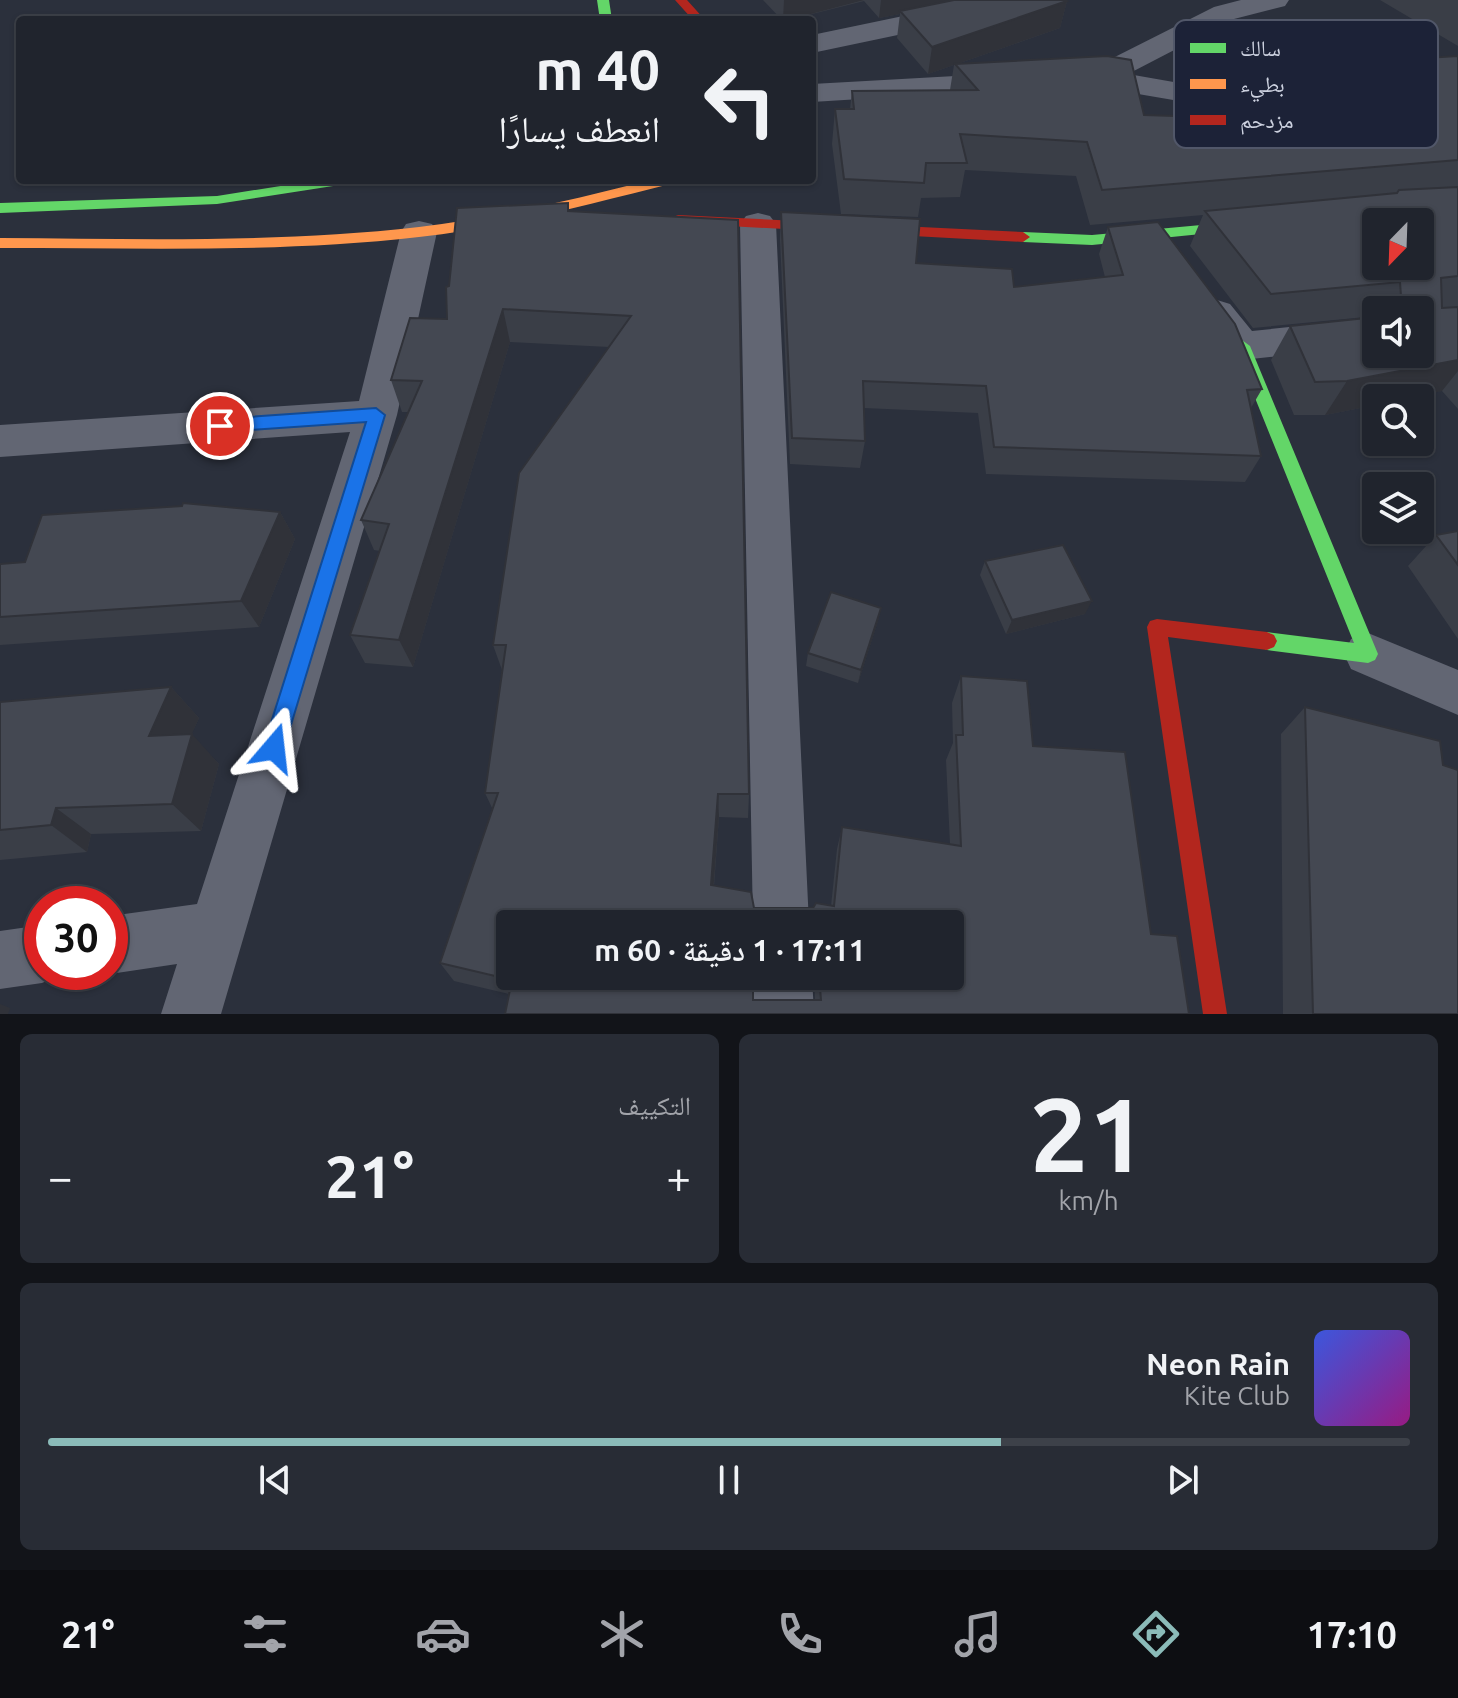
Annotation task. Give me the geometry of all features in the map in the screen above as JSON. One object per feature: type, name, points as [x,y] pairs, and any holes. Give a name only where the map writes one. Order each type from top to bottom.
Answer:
[{"type":"street","points":[[681,0],[695,16]]},
{"type":"street","points":[[816,43],[1021,0]]},
{"type":"street","points":[[1210,20],[1224,13],[1275,0]]},
{"type":"street","points":[[1097,78],[1174,39]]},
{"type":"street","points":[[816,93],[1097,78],[1174,91]]},
{"type":"street","points":[[1438,80],[1458,79]]},
{"type":"street","points":[[0,208],[177,205],[292,192],[328,184]]},
{"type":"street","points":[[0,243],[271,241],[419,232],[532,213],[652,184]]},
{"type":"street","points":[[532,213],[593,216]]},
{"type":"street","points":[[653,219],[1092,240],[1269,223]]},
{"type":"street","points":[[758,224],[781,910]]},
{"type":"street","points":[[191,1014],[376,415],[419,232]]},
{"type":"street","points":[[1158,234],[1242,346],[1368,654]]},
{"type":"street","points":[[1242,346],[1362,333]]},
{"type":"street","points":[[0,441],[376,415]]},
{"type":"street","points":[[1215,1014],[1157,627],[1368,654],[1458,693]]},
{"type":"street","points":[[128,942],[218,930]]},
{"type":"street","points":[[0,960],[24,957]]},
{"type":"street","points":[[783,990],[784,1014]]},
{"type":"building","points":[[954,0],[1067,1],[932,47],[900,11]]},
{"type":"building","points":[[1107,56],[1131,60],[1144,115],[1174,116],[1174,148],[1438,148],[1438,57],[1458,56],[1458,160],[1102,190],[1087,142],[960,134],[967,163],[926,163],[924,183],[844,179],[835,109],[854,109],[852,91],[978,90],[955,64]]},
{"type":"building","points":[[1458,187],[1458,276],[1441,278],[1442,308],[1458,307],[1458,360],[1434,365],[1434,296],[1401,296],[1400,282],[1271,294],[1205,211],[1397,193],[1399,190]]},
{"type":"building","points":[[568,203],[568,211],[738,220],[749,794],[718,794],[711,885],[751,892],[754,908],[813,908],[816,903],[834,906],[842,827],[961,846],[956,735],[963,735],[961,676],[1027,681],[1033,746],[1125,752],[1151,934],[1177,936],[1189,1014],[505,1014],[510,990],[753,990],[753,1000],[821,1000],[820,990],[964,990],[964,910],[496,910],[496,976],[440,963],[498,793],[485,793],[506,645],[493,645],[519,473],[631,316],[503,309],[399,640],[350,635],[389,524],[361,520],[422,381],[391,380],[410,318],[447,319],[446,287],[449,286],[457,208]]},
{"type":"building","points":[[781,212],[920,219],[916,263],[1012,269],[1014,287],[1123,275],[1108,227],[1158,222],[1235,324],[1262,389],[1247,390],[1261,456],[994,447],[986,386],[863,381],[865,441],[792,438]]},
{"type":"building","points":[[1362,318],[1362,368],[1416,368],[1347,381],[1315,382],[1290,326]]},
{"type":"building","points":[[183,503],[280,512],[241,601],[0,617],[0,564],[25,562],[42,515],[182,506]]},
{"type":"building","points":[[1458,531],[1458,565],[1436,535]]},
{"type":"building","points":[[1063,545],[1092,601],[1012,620],[985,561]]},
{"type":"building","points":[[831,592],[881,608],[861,670],[808,653]]},
{"type":"building","points":[[171,687],[149,736],[192,734],[172,804],[56,808],[51,825],[0,830],[0,702]]},
{"type":"building","points":[[1305,707],[1440,741],[1443,765],[1458,770],[1458,1014],[1313,1014]]},
{"type":"traffic: fast","points":[[603,0],[605,16]]},
{"type":"traffic: fast","points":[[0,208],[217,200],[320,184]]},
{"type":"traffic: fast","points":[[1023,237],[1092,240],[1256,225]]},
{"type":"traffic: fast","points":[[1242,346],[1368,654],[1267,641]]},
{"type":"traffic: slow","points":[[0,243],[210,244],[367,237],[482,222],[652,184]]},
{"type":"traffic: jam","points":[[681,0],[695,16]]},
{"type":"traffic: jam","points":[[678,220],[1023,237]]},
{"type":"traffic: jam","points":[[1215,1014],[1157,627],[1267,641]]},
{"type":"route","points":[[220,426],[376,415],[274,748]]}]
